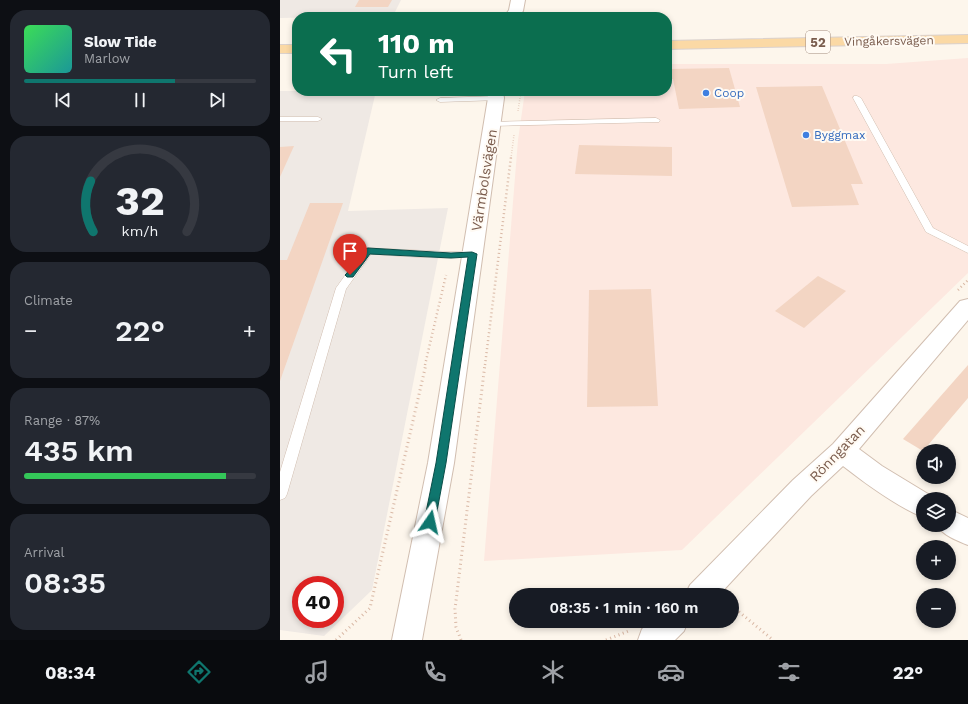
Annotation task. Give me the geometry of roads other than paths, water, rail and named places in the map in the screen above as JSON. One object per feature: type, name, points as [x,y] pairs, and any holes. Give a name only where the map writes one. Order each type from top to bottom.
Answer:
[{"type":"main road","name":"Vingåkersvägen","points":[[672,45],[968,39]]},
{"type":"main road","points":[[280,49],[292,49]]},
{"type":"street","name":"Värmbolsvägen","points":[[407,640],[441,463],[462,255],[492,124],[497,96]]},
{"type":"street","name":"Rönngatan","points":[[707,588],[802,488],[842,451],[968,306]]},
{"type":"street","points":[[842,451],[874,474],[916,501]]},
{"type":"street","points":[[956,525],[968,533]]},
{"type":"street","points":[[644,634],[657,628]]},
{"type":"lane","points":[[440,100],[473,96]]},
{"type":"lane","points":[[857,98],[929,230],[968,250]]},
{"type":"lane","points":[[280,119],[318,119]]},
{"type":"lane","points":[[492,124],[656,120]]},
{"type":"lane","points":[[280,494],[341,288],[368,251],[462,255]]},
{"type":"place","name":"Coop","points":[[706,93]]},
{"type":"place","name":"Byggmax","points":[[806,135]]}]
